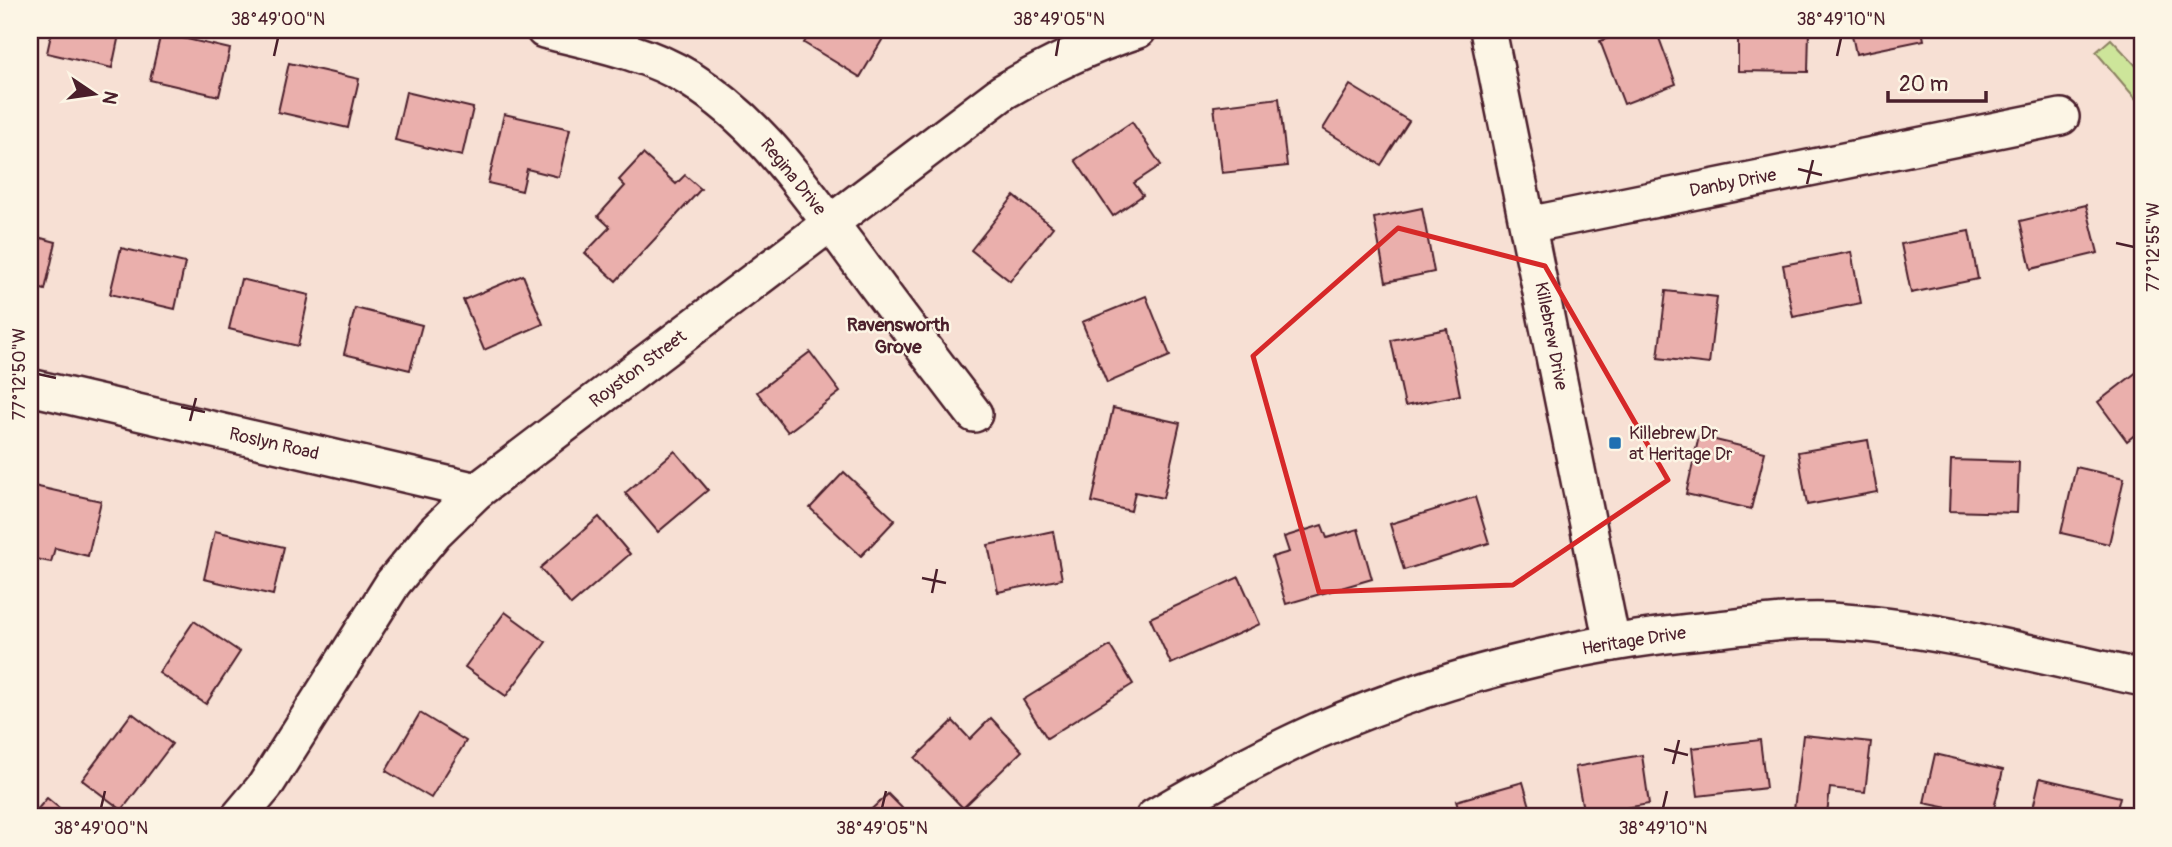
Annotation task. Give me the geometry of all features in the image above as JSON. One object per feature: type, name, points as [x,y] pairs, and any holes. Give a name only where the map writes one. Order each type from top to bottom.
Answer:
[{"type":"street","name":"Regina Drive","points":[[544,30],[652,60],[688,77],[734,109],[774,151],[974,414]]},
{"type":"street","name":"Royston Street","points":[[239,817],[265,786],[393,583],[435,532],[477,491],[1003,92],[1050,64],[1091,45],[1138,30]]},
{"type":"street","name":"Killebrew Drive","points":[[1488,30],[1612,643]]},
{"type":"street","name":"Danby Drive","points":[[1528,225],[2061,117]]},
{"type":"street","name":"Roslyn Road","points":[[30,387],[477,491]]},
{"type":"street","name":"Heritage Drive","points":[[1154,817],[1220,778],[1318,731],[1399,700],[1510,665],[1660,635],[1828,621],[1892,626],[2142,678]]},
{"type":"highlighted area","points":[[1398,228],[1545,266],[1668,480],[1513,585],[1319,592],[1253,356]]},
{"type":"green space","points":[[2111,39],[2142,72],[2142,106],[2096,52]]},
{"type":"building","points":[[52,30],[120,30],[112,68],[47,53]]},
{"type":"building","points":[[812,30],[888,30],[860,77],[804,43]]},
{"type":"building","points":[[1631,30],[1656,30],[1676,84],[1624,104],[1600,41]]},
{"type":"building","points":[[1738,30],[1809,30],[1808,72],[1738,71]]},
{"type":"building","points":[[1851,30],[1922,30],[1924,40],[1856,54]]},
{"type":"building","points":[[161,33],[230,49],[219,96],[150,80]]},
{"type":"building","points":[[289,63],[359,79],[348,128],[278,112]]},
{"type":"building","points":[[1350,85],[1409,121],[1381,165],[1323,129]]},
{"type":"building","points":[[406,92],[473,108],[462,156],[395,140]]},
{"type":"building","points":[[1279,98],[1287,166],[1222,173],[1214,106]]},
{"type":"building","points":[[504,114],[570,129],[559,177],[527,169],[522,191],[488,183]]},
{"type":"building","points":[[1132,122],[1161,165],[1134,183],[1143,195],[1113,216],[1075,160]]},
{"type":"building","points":[[643,154],[676,184],[685,175],[701,189],[616,281],[585,253],[610,227],[598,216],[625,186],[619,180]]},
{"type":"building","points":[[1014,196],[1053,227],[1010,281],[971,250]]},
{"type":"building","points":[[2086,205],[2098,253],[2031,269],[2020,221]]},
{"type":"building","points":[[1422,208],[1434,272],[1386,282],[1374,218]]},
{"type":"building","points":[[1969,231],[1978,279],[1911,293],[1901,244]]},
{"type":"building","points":[[30,235],[56,242],[45,290],[30,286]]},
{"type":"building","points":[[121,248],[185,263],[175,309],[110,294]]},
{"type":"building","points":[[1851,252],[1861,303],[1793,317],[1783,265]]},
{"type":"building","points":[[523,275],[543,324],[484,350],[463,300]]},
{"type":"building","points":[[241,279],[309,295],[298,346],[229,329]]},
{"type":"building","points":[[1666,291],[1717,297],[1709,364],[1658,358]]},
{"type":"building","points":[[1146,296],[1170,356],[1107,383],[1082,322]]},
{"type":"building","points":[[355,308],[422,325],[410,370],[344,354]]},
{"type":"building","points":[[1447,329],[1460,395],[1405,406],[1391,340]]},
{"type":"building","points":[[810,352],[840,392],[788,432],[757,392]]},
{"type":"building","points":[[2142,368],[2142,429],[2127,441],[2098,402]]},
{"type":"building","points":[[1113,408],[1180,423],[1163,498],[1135,492],[1131,511],[1092,502]]},
{"type":"building","points":[[1699,436],[1765,452],[1751,509],[1686,494]]},
{"type":"building","points":[[1868,440],[1877,492],[1807,505],[1798,452]]},
{"type":"building","points":[[675,451],[708,490],[658,532],[625,493]]},
{"type":"building","points":[[1951,460],[2019,462],[2017,513],[1949,511]]},
{"type":"building","points":[[2076,467],[2124,478],[2109,544],[2061,533]]},
{"type":"building","points":[[844,472],[895,520],[861,556],[810,508]]},
{"type":"building","points":[[34,486],[101,501],[88,556],[55,548],[51,562],[30,558],[30,505]]},
{"type":"building","points":[[1475,497],[1489,543],[1404,570],[1390,524]]},
{"type":"building","points":[[599,517],[630,554],[571,605],[540,568]]},
{"type":"building","points":[[1322,525],[1327,538],[1358,529],[1372,579],[1286,604],[1272,557],[1289,552],[1284,537]]},
{"type":"building","points":[[215,531],[284,547],[273,595],[204,579]]},
{"type":"building","points":[[1053,531],[1062,579],[998,592],[988,545]]},
{"type":"building","points":[[1239,577],[1260,624],[1171,664],[1150,618]]},
{"type":"building","points":[[505,612],[546,642],[506,696],[465,667]]},
{"type":"building","points":[[194,621],[240,652],[206,704],[159,673]]},
{"type":"building","points":[[1110,646],[1133,684],[1047,738],[1023,700]]},
{"type":"building","points":[[132,713],[172,744],[122,810],[82,780]]},
{"type":"building","points":[[420,713],[466,741],[431,798],[386,771]]},
{"type":"building","points":[[991,718],[1022,751],[963,808],[915,758],[953,721],[970,739]]},
{"type":"building","points":[[1803,735],[1871,742],[1865,792],[1830,788],[1827,814],[1794,810]]},
{"type":"building","points":[[1760,740],[1766,788],[1698,796],[1692,748]]},
{"type":"building","points":[[1935,754],[2003,770],[1992,817],[1924,803]]},
{"type":"building","points":[[1642,755],[1649,804],[1584,815],[1575,767]]},
{"type":"building","points":[[2040,778],[2120,797],[2115,817],[2031,817]]},
{"type":"building","points":[[1523,782],[1533,817],[1461,817],[1456,801]]},
{"type":"building","points":[[888,794],[911,817],[863,817]]},
{"type":"building","points":[[47,798],[70,817],[31,817]]},
{"type":"place","name":"Killebrew Dr at Heritage Dr","points":[[1615,443]]},
{"type":"district","name":"Ravensworth Grove","points":[[898,336]]}]
